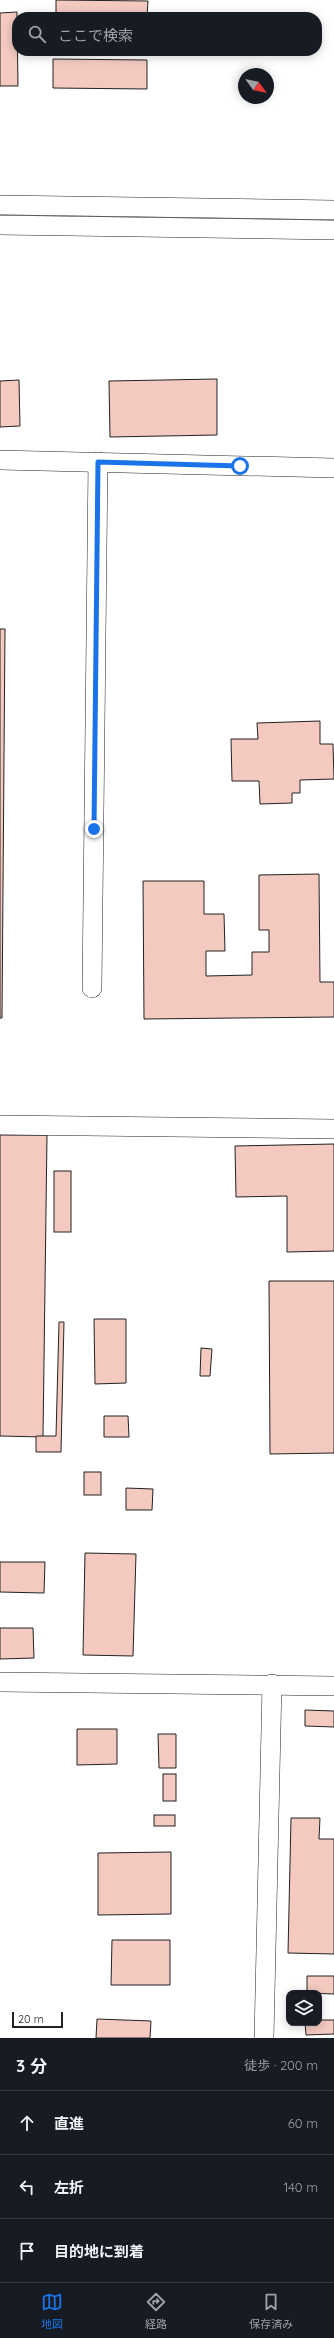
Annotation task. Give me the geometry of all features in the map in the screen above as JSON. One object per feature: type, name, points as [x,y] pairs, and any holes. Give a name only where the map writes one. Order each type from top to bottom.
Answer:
[{"type":"street","points":[[0,205],[334,210]]},
{"type":"street","points":[[0,225],[334,230]]},
{"type":"street","points":[[0,460],[334,468]]},
{"type":"street","points":[[92,988],[98,462]]},
{"type":"street","points":[[0,1125],[334,1129]]},
{"type":"street","points":[[0,1682],[272,1684],[334,1686]]},
{"type":"street","points":[[264,2038],[272,1684]]},
{"type":"building","points":[[56,0],[148,1],[147,12],[56,12]]},
{"type":"building","points":[[12,12],[12,56],[18,56],[18,86],[0,86],[0,13]]},
{"type":"building","points":[[53,59],[147,60],[147,89],[53,88]]},
{"type":"building","points":[[217,379],[217,435],[110,437],[109,381]]},
{"type":"building","points":[[19,380],[20,426],[0,427],[0,381]]},
{"type":"building","points":[[0,629],[5,629],[2,1018],[0,1018]]},
{"type":"building","points":[[320,721],[320,744],[333,744],[334,779],[300,780],[300,793],[292,793],[292,803],[260,804],[259,781],[232,781],[231,739],[258,739],[257,723]]},
{"type":"building","points":[[319,874],[320,982],[334,982],[334,1017],[144,1019],[143,881],[204,881],[204,914],[224,914],[225,951],[206,951],[206,976],[252,975],[252,952],[269,952],[269,930],[259,930],[259,875]]},
{"type":"building","points":[[0,1135],[47,1135],[43,1437],[0,1436]]},
{"type":"building","points":[[334,1144],[334,1251],[287,1252],[287,1196],[236,1197],[235,1146]]},
{"type":"building","points":[[54,1171],[71,1171],[71,1232],[54,1232]]},
{"type":"building","points":[[269,1281],[334,1281],[334,1453],[270,1454]]},
{"type":"building","points":[[94,1319],[126,1319],[126,1383],[95,1384]]},
{"type":"building","points":[[59,1322],[64,1322],[61,1452],[36,1452],[36,1436],[56,1436]]},
{"type":"building","points":[[201,1348],[212,1349],[210,1376],[200,1376]]},
{"type":"building","points":[[104,1416],[128,1416],[129,1437],[104,1437]]},
{"type":"building","points":[[84,1472],[101,1472],[101,1495],[84,1495]]},
{"type":"building","points":[[126,1488],[153,1489],[152,1510],[126,1510]]},
{"type":"building","points":[[85,1553],[136,1554],[133,1656],[83,1655]]},
{"type":"building","points":[[0,1562],[45,1562],[44,1593],[0,1592]]},
{"type":"building","points":[[0,1628],[33,1628],[34,1658],[0,1659]]},
{"type":"building","points":[[305,1710],[334,1711],[334,1727],[305,1726]]},
{"type":"building","points":[[77,1729],[117,1729],[117,1764],[77,1765]]},
{"type":"building","points":[[158,1734],[176,1734],[176,1768],[159,1768]]},
{"type":"building","points":[[163,1774],[176,1774],[176,1801],[163,1801]]},
{"type":"building","points":[[154,1815],[175,1815],[175,1826],[154,1826]]},
{"type":"building","points":[[291,1818],[320,1818],[319,1839],[334,1839],[334,1954],[288,1953]]},
{"type":"building","points":[[171,1852],[171,1914],[98,1915],[98,1853]]},
{"type":"building","points":[[112,1940],[170,1940],[170,1985],[111,1985]]},
{"type":"building","points":[[307,1976],[334,1976],[334,1994],[322,1994],[322,1990],[307,1990]]},
{"type":"building","points":[[97,2019],[151,2021],[150,2038],[96,2038]]},
{"type":"building","points":[[322,2020],[334,2020],[334,2034],[306,2035],[305,2026],[322,2026]]},
{"type":"route","points":[[94,829],[98,462],[240,466]]}]
